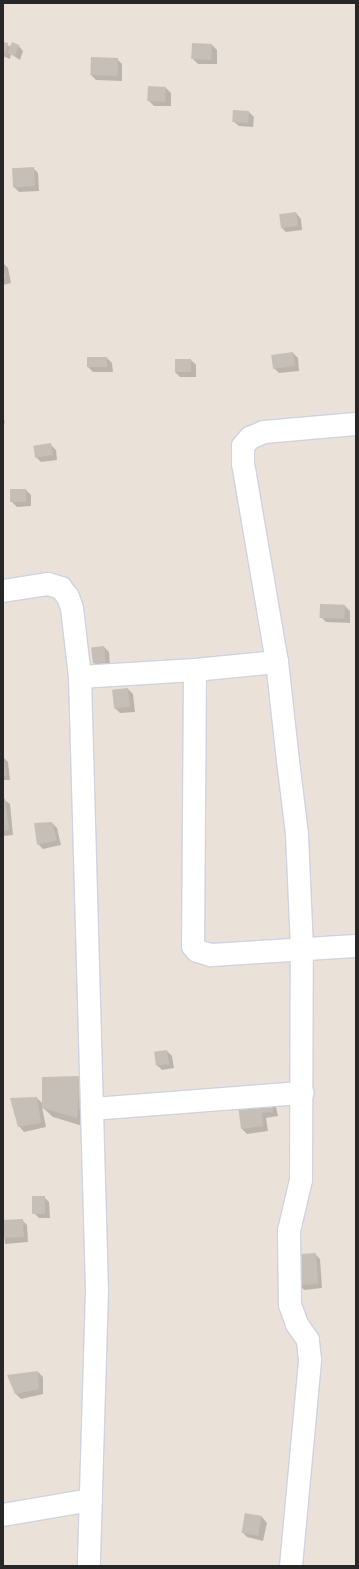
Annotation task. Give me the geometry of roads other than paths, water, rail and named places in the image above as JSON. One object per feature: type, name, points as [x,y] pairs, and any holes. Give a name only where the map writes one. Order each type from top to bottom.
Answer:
[{"type":"street","points":[[291,1566],[310,1360],[308,1340],[297,1324],[290,1305],[289,1231],[301,1180],[302,949],[297,834],[277,662],[242,464],[243,446],[250,438],[264,432],[356,424]]},
{"type":"street","points":[[3,591],[48,584],[61,588],[68,597],[72,608],[80,676],[96,1290],[88,1566]]},
{"type":"street","points":[[80,676],[195,670],[277,662]]},
{"type":"street","points":[[195,670],[193,946],[197,951],[211,955],[356,946]]},
{"type":"street","points":[[92,1110],[302,1093]]},
{"type":"street","points":[[3,1515],[91,1500]]}]
